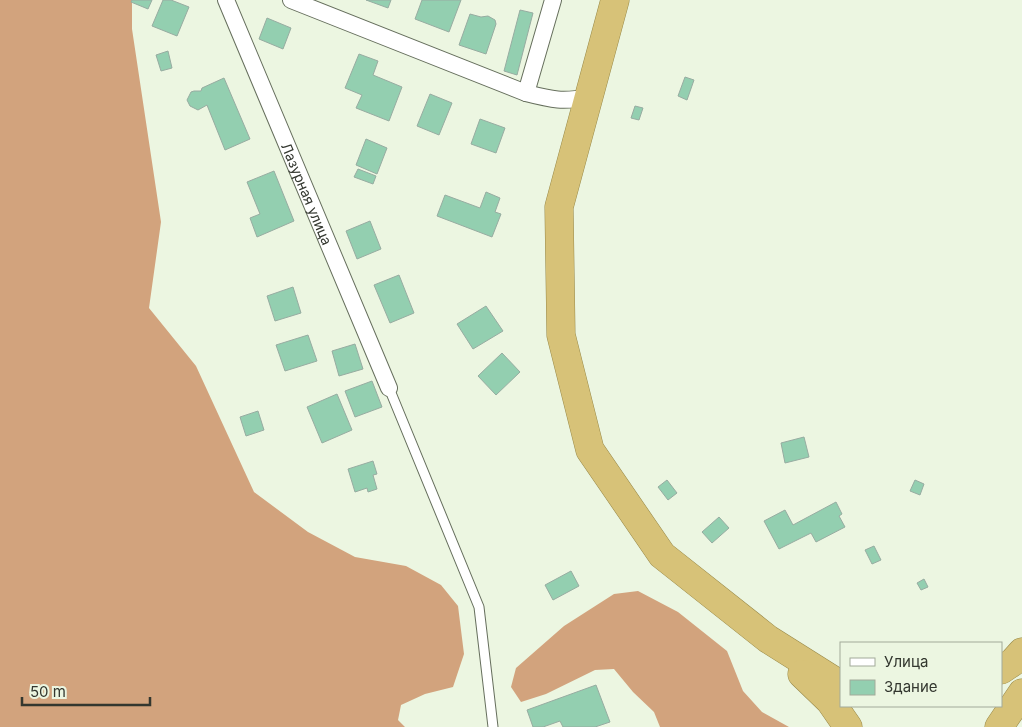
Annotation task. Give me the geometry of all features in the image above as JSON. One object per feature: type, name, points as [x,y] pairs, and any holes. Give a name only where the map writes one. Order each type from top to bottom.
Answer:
[{"type":"highway","points":[[615,0],[559,207],[561,335],[590,450],[662,555],[768,639],[840,684]]},
{"type":"highway","points":[[768,639],[830,701],[848,727]]},
{"type":"highway","points":[[1002,669],[1013,662],[1022,652]]},
{"type":"highway","points":[[999,727],[1022,692]]},
{"type":"street","name":"Лазурная улица","points":[[226,0],[389,388]]},
{"type":"street","points":[[291,0],[526,93],[569,101],[590,97]]},
{"type":"street","points":[[526,93],[553,0]]},
{"type":"lane","points":[[389,388],[479,607],[493,727]]},
{"type":"shaded area","points":[[0,0],[132,0],[132,29],[161,222],[149,308],[196,366],[254,492],[308,532],[355,557],[406,566],[441,585],[458,606],[464,654],[453,687],[425,694],[401,705],[398,720],[405,727],[0,727]]},
{"type":"shaded area","points":[[638,591],[678,612],[727,651],[743,691],[762,712],[789,727],[660,727],[654,712],[633,692],[614,669],[595,670],[546,694],[521,702],[511,687],[516,668],[564,626],[614,594]]},
{"type":"building","points":[[132,0],[152,0],[148,9],[131,2]]},
{"type":"building","points":[[163,0],[171,0],[189,7],[177,36],[152,26]]},
{"type":"building","points":[[366,0],[391,0],[388,8]]},
{"type":"building","points":[[422,0],[461,0],[449,32],[415,19]]},
{"type":"building","points":[[520,10],[533,13],[517,75],[504,71]]},
{"type":"building","points":[[470,14],[481,17],[488,16],[495,20],[496,24],[486,54],[459,45]]},
{"type":"building","points":[[267,18],[291,28],[283,49],[259,39]]},
{"type":"building","points":[[168,51],[172,68],[161,71],[156,55]]},
{"type":"building","points":[[359,54],[378,61],[373,75],[402,87],[389,121],[356,108],[362,95],[345,88]]},
{"type":"building","points":[[685,77],[694,80],[687,100],[678,96]]},
{"type":"building","points":[[224,78],[250,139],[225,150],[207,105],[198,110],[190,106],[187,100],[191,92],[201,91],[202,88]]},
{"type":"building","points":[[430,94],[452,103],[439,135],[417,126]]},
{"type":"building","points":[[635,106],[643,108],[639,120],[631,118]]},
{"type":"building","points":[[480,119],[505,128],[496,153],[471,144]]},
{"type":"building","points":[[366,139],[387,148],[377,174],[356,165]]},
{"type":"building","points":[[358,169],[376,176],[373,184],[354,177]]},
{"type":"building","points":[[274,171],[294,221],[257,237],[250,218],[260,214],[247,182]]},
{"type":"building","points":[[486,192],[500,198],[495,212],[501,214],[492,237],[437,216],[445,195],[480,208]]},
{"type":"building","points":[[370,221],[381,249],[357,259],[346,231]]},
{"type":"building","points":[[399,275],[414,313],[390,323],[374,285]]},
{"type":"building","points":[[293,287],[301,313],[275,321],[267,296]]},
{"type":"building","points":[[486,306],[503,331],[473,349],[457,324]]},
{"type":"building","points":[[308,335],[317,361],[285,371],[276,345]]},
{"type":"building","points":[[355,344],[363,369],[339,376],[332,351]]},
{"type":"building","points":[[502,353],[520,372],[496,395],[478,376]]},
{"type":"building","points":[[372,381],[382,407],[355,417],[345,391]]},
{"type":"building","points":[[337,394],[352,430],[322,443],[307,407]]},
{"type":"building","points":[[258,411],[264,430],[246,436],[240,417]]},
{"type":"building","points":[[804,437],[809,457],[785,463],[781,443]]},
{"type":"building","points":[[373,461],[377,474],[373,475],[377,489],[368,492],[367,488],[355,492],[348,469]]},
{"type":"building","points":[[667,480],[677,493],[668,500],[658,487]]},
{"type":"building","points":[[915,480],[924,484],[920,495],[910,491]]},
{"type":"building","points":[[836,502],[842,514],[839,516],[845,527],[816,542],[811,533],[779,549],[764,521],[785,510],[793,525]]},
{"type":"building","points":[[719,517],[729,528],[712,543],[702,532]]},
{"type":"building","points":[[874,546],[881,560],[872,564],[865,550]]},
{"type":"building","points":[[571,571],[579,586],[553,600],[545,585]]},
{"type":"building","points":[[924,579],[928,587],[921,590],[917,583]]},
{"type":"building","points":[[596,685],[610,722],[595,727],[563,727],[560,721],[543,727],[533,727],[527,710]]}]
